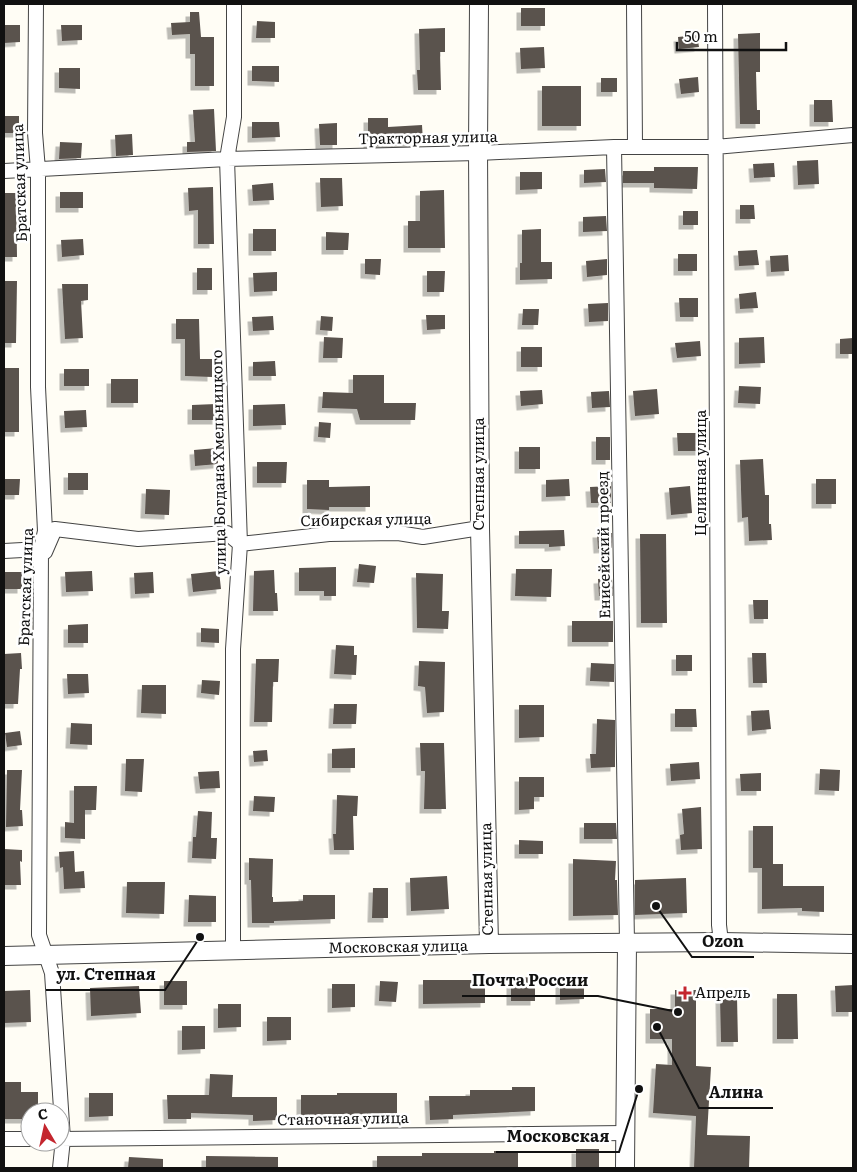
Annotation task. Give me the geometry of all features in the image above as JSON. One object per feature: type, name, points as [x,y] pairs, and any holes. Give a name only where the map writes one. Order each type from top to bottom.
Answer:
[{"type":"street","name":"Братская улица","points":[[36,4],[35,134],[38,170],[38,387],[45,531],[41,549],[38,935],[52,973],[59,1102]]},
{"type":"street","name":"улица Богдана Хмельницкого","points":[[233,951],[233,649],[240,544],[227,159],[234,117],[234,4]]},
{"type":"street","name":"Степная улица","points":[[479,4],[480,528],[488,944]]},
{"type":"street","points":[[634,4],[635,147]]},
{"type":"street","name":"Целинная улица","points":[[715,4],[719,916],[721,942]]},
{"type":"street","name":"Тракторная улица","points":[[4,171],[227,159],[478,153],[614,147],[715,147],[853,135]]},
{"type":"street","name":"Енисейский проезд","points":[[614,147],[627,943]]},
{"type":"street","name":"Сибирская улица","points":[[240,544],[329,534],[398,533],[423,537],[480,528]]},
{"type":"street","points":[[4,551],[41,549],[45,552],[55,529],[138,539],[226,533],[240,544]]},
{"type":"street","name":"Московская улица","points":[[4,956],[488,944],[721,942],[853,944]]},
{"type":"street","points":[[625,1168],[627,943]]},
{"type":"street","name":"Станочная улица","points":[[70,1139],[626,1132]]},
{"type":"street","points":[[4,1139],[20,1139]]},
{"type":"street","name":"Братская улица","points":[[60,1168],[61,1152]]},
{"type":"building","points":[[521,8],[545,8],[545,26],[521,26]]},
{"type":"building","points":[[190,12],[199,12],[201,37],[214,37],[214,86],[195,86],[195,54],[190,54],[190,34],[172,35],[171,23],[190,22]]},
{"type":"building","points":[[257,21],[275,22],[275,38],[256,38]]},
{"type":"building","points":[[4,25],[20,25],[20,42],[4,43]]},
{"type":"building","points":[[61,25],[82,25],[82,40],[62,41]]},
{"type":"building","points":[[445,28],[445,52],[440,52],[441,90],[418,90],[417,70],[420,70],[419,29]]},
{"type":"building","points":[[760,33],[760,72],[756,72],[757,110],[760,110],[760,124],[740,124],[738,34]]},
{"type":"building","points":[[697,35],[699,47],[679,49],[678,37]]},
{"type":"building","points":[[544,47],[545,68],[521,69],[520,48]]},
{"type":"building","points":[[252,66],[279,66],[279,82],[252,81]]},
{"type":"building","points":[[59,68],[80,68],[80,89],[59,88]]},
{"type":"building","points":[[698,77],[699,92],[681,94],[679,79]]},
{"type":"building","points":[[601,78],[617,78],[617,92],[601,92]]},
{"type":"building","points":[[542,86],[581,86],[581,126],[542,126]]},
{"type":"building","points":[[814,100],[832,100],[833,122],[814,122]]},
{"type":"building","points":[[214,109],[216,151],[187,152],[187,142],[195,142],[193,110]]},
{"type":"building","points":[[4,116],[19,116],[19,133],[4,133]]},
{"type":"building","points":[[368,118],[388,118],[388,127],[422,125],[423,142],[368,147]]},
{"type":"building","points":[[252,122],[279,122],[280,137],[252,138]]},
{"type":"building","points":[[337,123],[337,145],[320,145],[319,124]]},
{"type":"building","points":[[132,134],[133,155],[116,156],[115,135]]},
{"type":"building","points":[[60,142],[82,143],[81,158],[59,159]]},
{"type":"building","points":[[818,160],[819,184],[798,185],[797,161]]},
{"type":"building","points":[[774,163],[775,177],[754,178],[753,164]]},
{"type":"building","points":[[654,167],[698,167],[697,189],[654,188],[654,183],[623,183],[623,171],[654,171]]},
{"type":"building","points":[[605,169],[606,182],[584,183],[584,170]]},
{"type":"building","points":[[520,172],[542,172],[542,189],[520,190]]},
{"type":"building","points":[[320,178],[342,178],[343,206],[321,207]]},
{"type":"building","points":[[273,183],[274,200],[253,201],[252,185]]},
{"type":"building","points":[[213,187],[214,244],[198,244],[198,210],[189,211],[188,188]]},
{"type":"building","points":[[444,190],[445,248],[408,248],[408,221],[420,221],[420,191]]},
{"type":"building","points":[[60,192],[83,192],[83,208],[60,208]]},
{"type":"building","points":[[4,193],[16,193],[17,257],[4,257]]},
{"type":"building","points":[[740,205],[754,205],[755,219],[740,219]]},
{"type":"building","points":[[683,211],[698,211],[698,225],[683,225]]},
{"type":"building","points":[[606,216],[607,231],[583,232],[583,217]]},
{"type":"building","points":[[253,229],[276,229],[276,251],[253,251]]},
{"type":"building","points":[[541,229],[541,262],[552,262],[552,279],[520,280],[522,230]]},
{"type":"building","points":[[326,232],[349,233],[348,250],[326,250]]},
{"type":"building","points":[[83,239],[84,255],[62,257],[61,240]]},
{"type":"building","points":[[757,250],[759,265],[739,266],[738,251]]},
{"type":"building","points":[[678,254],[697,254],[697,271],[678,271]]},
{"type":"building","points":[[788,255],[789,271],[771,272],[770,256]]},
{"type":"building","points":[[365,259],[381,259],[380,275],[365,274]]},
{"type":"building","points":[[607,259],[607,275],[587,277],[586,261]]},
{"type":"building","points":[[197,268],[212,268],[212,290],[197,290]]},
{"type":"building","points":[[427,271],[445,271],[444,292],[427,292]]},
{"type":"building","points":[[277,272],[277,291],[254,292],[253,273]]},
{"type":"building","points":[[4,281],[17,281],[16,343],[4,343]]},
{"type":"building","points":[[62,284],[88,284],[88,300],[81,301],[83,338],[65,339]]},
{"type":"building","points":[[756,292],[758,308],[740,309],[739,294]]},
{"type":"building","points":[[679,298],[698,298],[698,317],[680,317]]},
{"type":"building","points":[[608,303],[608,321],[589,322],[588,304]]},
{"type":"building","points":[[523,309],[539,309],[538,325],[522,325]]},
{"type":"building","points":[[426,315],[445,315],[445,329],[427,330]]},
{"type":"building","points":[[273,316],[274,330],[253,331],[252,317]]},
{"type":"building","points":[[321,316],[333,317],[332,331],[320,330]]},
{"type":"building","points":[[176,319],[199,319],[200,359],[212,359],[212,377],[185,376],[185,339],[176,339]]},
{"type":"building","points":[[324,337],[343,338],[342,358],[323,358]]},
{"type":"building","points":[[764,337],[765,363],[739,364],[739,338]]},
{"type":"building","points":[[853,338],[853,354],[840,354],[840,339]]},
{"type":"building","points":[[700,341],[701,356],[677,358],[675,343]]},
{"type":"building","points":[[521,347],[542,347],[542,367],[521,367]]},
{"type":"building","points":[[275,361],[276,376],[253,376],[253,362]]},
{"type":"building","points":[[4,368],[19,368],[19,432],[4,432]]},
{"type":"building","points":[[64,369],[89,369],[89,386],[64,386]]},
{"type":"building","points":[[353,375],[384,375],[384,403],[416,403],[415,420],[360,420],[357,409],[322,408],[323,392],[353,393]]},
{"type":"building","points":[[111,379],[138,379],[138,403],[111,403]]},
{"type":"building","points":[[739,386],[761,387],[760,404],[738,403]]},
{"type":"building","points":[[657,389],[659,414],[635,416],[633,391]]},
{"type":"building","points":[[542,390],[543,404],[521,406],[520,391]]},
{"type":"building","points":[[609,391],[610,407],[592,408],[591,392]]},
{"type":"building","points":[[216,404],[217,420],[192,420],[192,405]]},
{"type":"building","points":[[285,404],[286,425],[253,426],[253,405]]},
{"type":"building","points":[[86,410],[87,427],[65,428],[64,411]]},
{"type":"building","points":[[319,422],[331,423],[330,438],[318,437]]},
{"type":"building","points":[[677,433],[702,433],[703,451],[678,451]]},
{"type":"building","points":[[596,437],[610,437],[610,460],[596,460]]},
{"type":"building","points":[[519,447],[540,447],[540,469],[519,469]]},
{"type":"building","points":[[217,448],[218,464],[195,466],[194,450]]},
{"type":"building","points":[[763,459],[765,495],[769,495],[769,524],[771,524],[772,540],[749,541],[748,517],[742,518],[740,460]]},
{"type":"building","points":[[257,462],[287,462],[286,483],[257,483]]},
{"type":"building","points":[[68,473],[88,473],[88,490],[68,490]]},
{"type":"building","points":[[4,479],[20,479],[19,495],[4,495]]},
{"type":"building","points":[[569,479],[570,496],[546,497],[546,480]]},
{"type":"building","points":[[816,479],[836,479],[836,504],[816,504]]},
{"type":"building","points":[[307,480],[329,480],[329,487],[370,486],[370,507],[329,507],[329,510],[307,509]]},
{"type":"building","points":[[611,486],[611,503],[591,503],[590,487]]},
{"type":"building","points":[[690,486],[692,513],[671,515],[669,488]]},
{"type":"building","points":[[146,489],[170,490],[169,515],[145,514]]},
{"type":"building","points":[[564,530],[565,546],[549,547],[549,544],[519,544],[519,531]]},
{"type":"building","points":[[597,533],[612,533],[612,548],[598,549]]},
{"type":"building","points":[[640,534],[666,534],[667,623],[641,623]]},
{"type":"building","points":[[359,564],[376,566],[374,583],[357,582]]},
{"type":"building","points":[[336,567],[336,596],[324,596],[324,591],[299,591],[299,568]]},
{"type":"building","points":[[516,569],[552,569],[551,597],[515,596]]},
{"type":"building","points":[[274,570],[278,611],[253,611],[254,571]]},
{"type":"building","points":[[92,571],[93,591],[66,592],[65,572]]},
{"type":"building","points":[[219,571],[221,589],[193,592],[191,574]]},
{"type":"building","points":[[4,572],[22,572],[22,589],[4,589]]},
{"type":"building","points":[[153,572],[154,593],[135,594],[134,573]]},
{"type":"building","points":[[416,573],[443,574],[442,611],[449,611],[448,629],[417,628]]},
{"type":"building","points":[[612,578],[613,596],[599,596],[598,579]]},
{"type":"building","points":[[753,600],[768,600],[768,619],[754,619]]},
{"type":"building","points":[[572,621],[613,621],[613,642],[572,642]]},
{"type":"building","points":[[88,624],[88,643],[68,643],[68,625]]},
{"type":"building","points":[[201,628],[219,629],[219,643],[201,642]]},
{"type":"building","points":[[336,645],[354,646],[354,655],[357,655],[356,675],[334,674]]},
{"type":"building","points":[[21,653],[22,669],[20,669],[18,704],[4,704],[4,654]]},
{"type":"building","points":[[752,653],[766,653],[767,683],[753,683]]},
{"type":"building","points":[[676,655],[692,655],[692,671],[676,671]]},
{"type":"building","points":[[256,659],[279,659],[278,682],[273,682],[272,722],[254,722]]},
{"type":"building","points":[[419,661],[445,662],[444,712],[427,713],[425,687],[418,686]]},
{"type":"building","points":[[591,663],[614,664],[614,682],[590,681]]},
{"type":"building","points":[[67,674],[88,674],[89,693],[68,694]]},
{"type":"building","points":[[202,680],[220,681],[219,695],[201,693]]},
{"type":"building","points":[[142,685],[166,685],[166,714],[141,713]]},
{"type":"building","points":[[334,704],[357,704],[356,724],[333,724]]},
{"type":"building","points":[[519,705],[544,705],[544,737],[519,738]]},
{"type":"building","points":[[675,709],[696,709],[697,727],[675,727]]},
{"type":"building","points":[[769,710],[771,729],[752,731],[751,711]]},
{"type":"building","points":[[597,719],[615,720],[615,767],[591,768],[590,754],[596,754]]},
{"type":"building","points":[[71,723],[92,724],[92,745],[70,744]]},
{"type":"building","points":[[20,731],[22,745],[7,747],[5,733]]},
{"type":"building","points":[[420,743],[444,743],[446,809],[424,809],[425,771],[421,771]]},
{"type":"building","points":[[355,748],[355,768],[332,768],[332,749]]},
{"type":"building","points":[[267,750],[268,761],[254,762],[253,751]]},
{"type":"building","points":[[126,759],[144,759],[142,792],[125,791]]},
{"type":"building","points":[[699,762],[700,779],[671,781],[670,764]]},
{"type":"building","points":[[820,769],[840,770],[839,791],[819,790]]},
{"type":"building","points":[[7,770],[22,770],[20,810],[22,810],[23,826],[6,827]]},
{"type":"building","points":[[219,771],[220,788],[200,789],[198,772]]},
{"type":"building","points":[[761,773],[761,791],[741,791],[740,774]]},
{"type":"building","points":[[519,777],[544,777],[544,797],[534,797],[534,809],[519,810]]},
{"type":"building","points":[[74,786],[97,786],[96,810],[85,810],[85,839],[65,838],[65,822],[74,823]]},
{"type":"building","points":[[337,795],[358,796],[357,816],[353,816],[354,850],[334,850],[333,834],[336,834]]},
{"type":"building","points":[[254,796],[275,797],[274,812],[253,811]]},
{"type":"building","points":[[701,807],[702,849],[681,850],[680,835],[684,834],[682,809]]},
{"type":"building","points":[[198,811],[212,812],[211,838],[217,838],[216,859],[192,858],[193,837],[196,837]]},
{"type":"building","points":[[584,823],[616,823],[617,839],[584,839]]},
{"type":"building","points":[[753,826],[773,826],[773,864],[783,864],[783,886],[824,886],[824,912],[802,911],[802,908],[762,909],[762,868],[753,868]]},
{"type":"building","points":[[519,840],[543,841],[543,854],[519,854]]},
{"type":"building","points":[[4,849],[22,850],[22,862],[20,861],[21,885],[4,885]]},
{"type":"building","points":[[74,851],[75,872],[84,871],[85,888],[64,889],[63,867],[60,868],[59,852]]},
{"type":"building","points":[[249,858],[273,859],[273,902],[303,901],[303,895],[335,895],[335,919],[252,923]]},
{"type":"building","points":[[573,859],[616,861],[615,880],[617,880],[618,915],[573,916]]},
{"type":"building","points":[[447,876],[449,909],[411,911],[410,878]]},
{"type":"building","points":[[686,878],[687,913],[635,915],[635,880]]},
{"type":"building","points":[[127,882],[165,882],[164,914],[126,913]]},
{"type":"building","points":[[373,888],[388,888],[388,918],[372,918]]},
{"type":"building","points":[[189,895],[216,896],[216,922],[188,922]]},
{"type":"building","points":[[560,976],[584,976],[584,999],[560,1000]]},
{"type":"building","points":[[535,977],[535,1001],[511,1001],[511,978]]},
{"type":"building","points":[[423,980],[485,980],[485,1003],[423,1004]]},
{"type":"building","points":[[164,981],[187,981],[187,1005],[164,1005]]},
{"type":"building","points":[[380,981],[398,982],[396,1002],[379,1001]]},
{"type":"building","points":[[332,984],[355,984],[355,1007],[332,1008]]},
{"type":"building","points":[[853,985],[853,1012],[836,1012],[835,986]]},
{"type":"building","points":[[139,986],[141,1013],[91,1016],[90,988]]},
{"type":"building","points":[[30,990],[31,1022],[4,1023],[4,991]]},
{"type":"building","points":[[675,990],[696,990],[696,1066],[711,1067],[707,1135],[750,1136],[749,1168],[694,1168],[696,1116],[653,1113],[656,1064],[672,1065],[672,1039],[650,1039],[650,1009],[675,1009]]},
{"type":"building","points":[[777,994],[797,994],[798,1039],[777,1039]]},
{"type":"building","points":[[720,997],[737,997],[738,1042],[721,1042]]},
{"type":"building","points":[[218,1004],[241,1004],[241,1027],[218,1028]]},
{"type":"building","points":[[267,1017],[291,1017],[291,1040],[267,1041]]},
{"type":"building","points":[[182,1026],[205,1026],[205,1049],[182,1050]]},
{"type":"building","points":[[210,1074],[233,1075],[232,1097],[277,1097],[277,1120],[253,1121],[253,1115],[191,1113],[191,1119],[168,1119],[167,1095],[209,1095]]},
{"type":"building","points":[[5,1082],[21,1082],[21,1092],[38,1092],[38,1102],[20,1102],[20,1119],[5,1119]]},
{"type":"building","points":[[512,1087],[535,1087],[535,1111],[453,1115],[453,1119],[430,1120],[429,1096],[470,1096],[470,1090],[512,1090]]},
{"type":"building","points":[[89,1093],[113,1093],[113,1116],[89,1117]]},
{"type":"building","points":[[337,1093],[397,1093],[397,1117],[324,1117],[324,1119],[301,1119],[301,1095],[337,1095]]},
{"type":"building","points":[[576,1149],[599,1149],[599,1168],[576,1168]]},
{"type":"building","points":[[494,1151],[518,1151],[518,1168],[377,1168],[377,1156],[422,1156],[422,1153],[494,1153]]},
{"type":"building","points":[[206,1156],[278,1157],[278,1168],[206,1168]]},
{"type":"building","points":[[129,1157],[163,1159],[163,1168],[128,1168]]},
{"type":"place","name":"Ozon","points":[[656,906]]},
{"type":"place","name":"ул. Степная","points":[[200,937]]},
{"type":"place","name":"Апрель","points":[[685,993]]},
{"type":"place","name":"Почта России","points":[[678,1012]]},
{"type":"place","name":"Алина","points":[[657,1027]]},
{"type":"place","name":"Московская","points":[[639,1089]]}]
